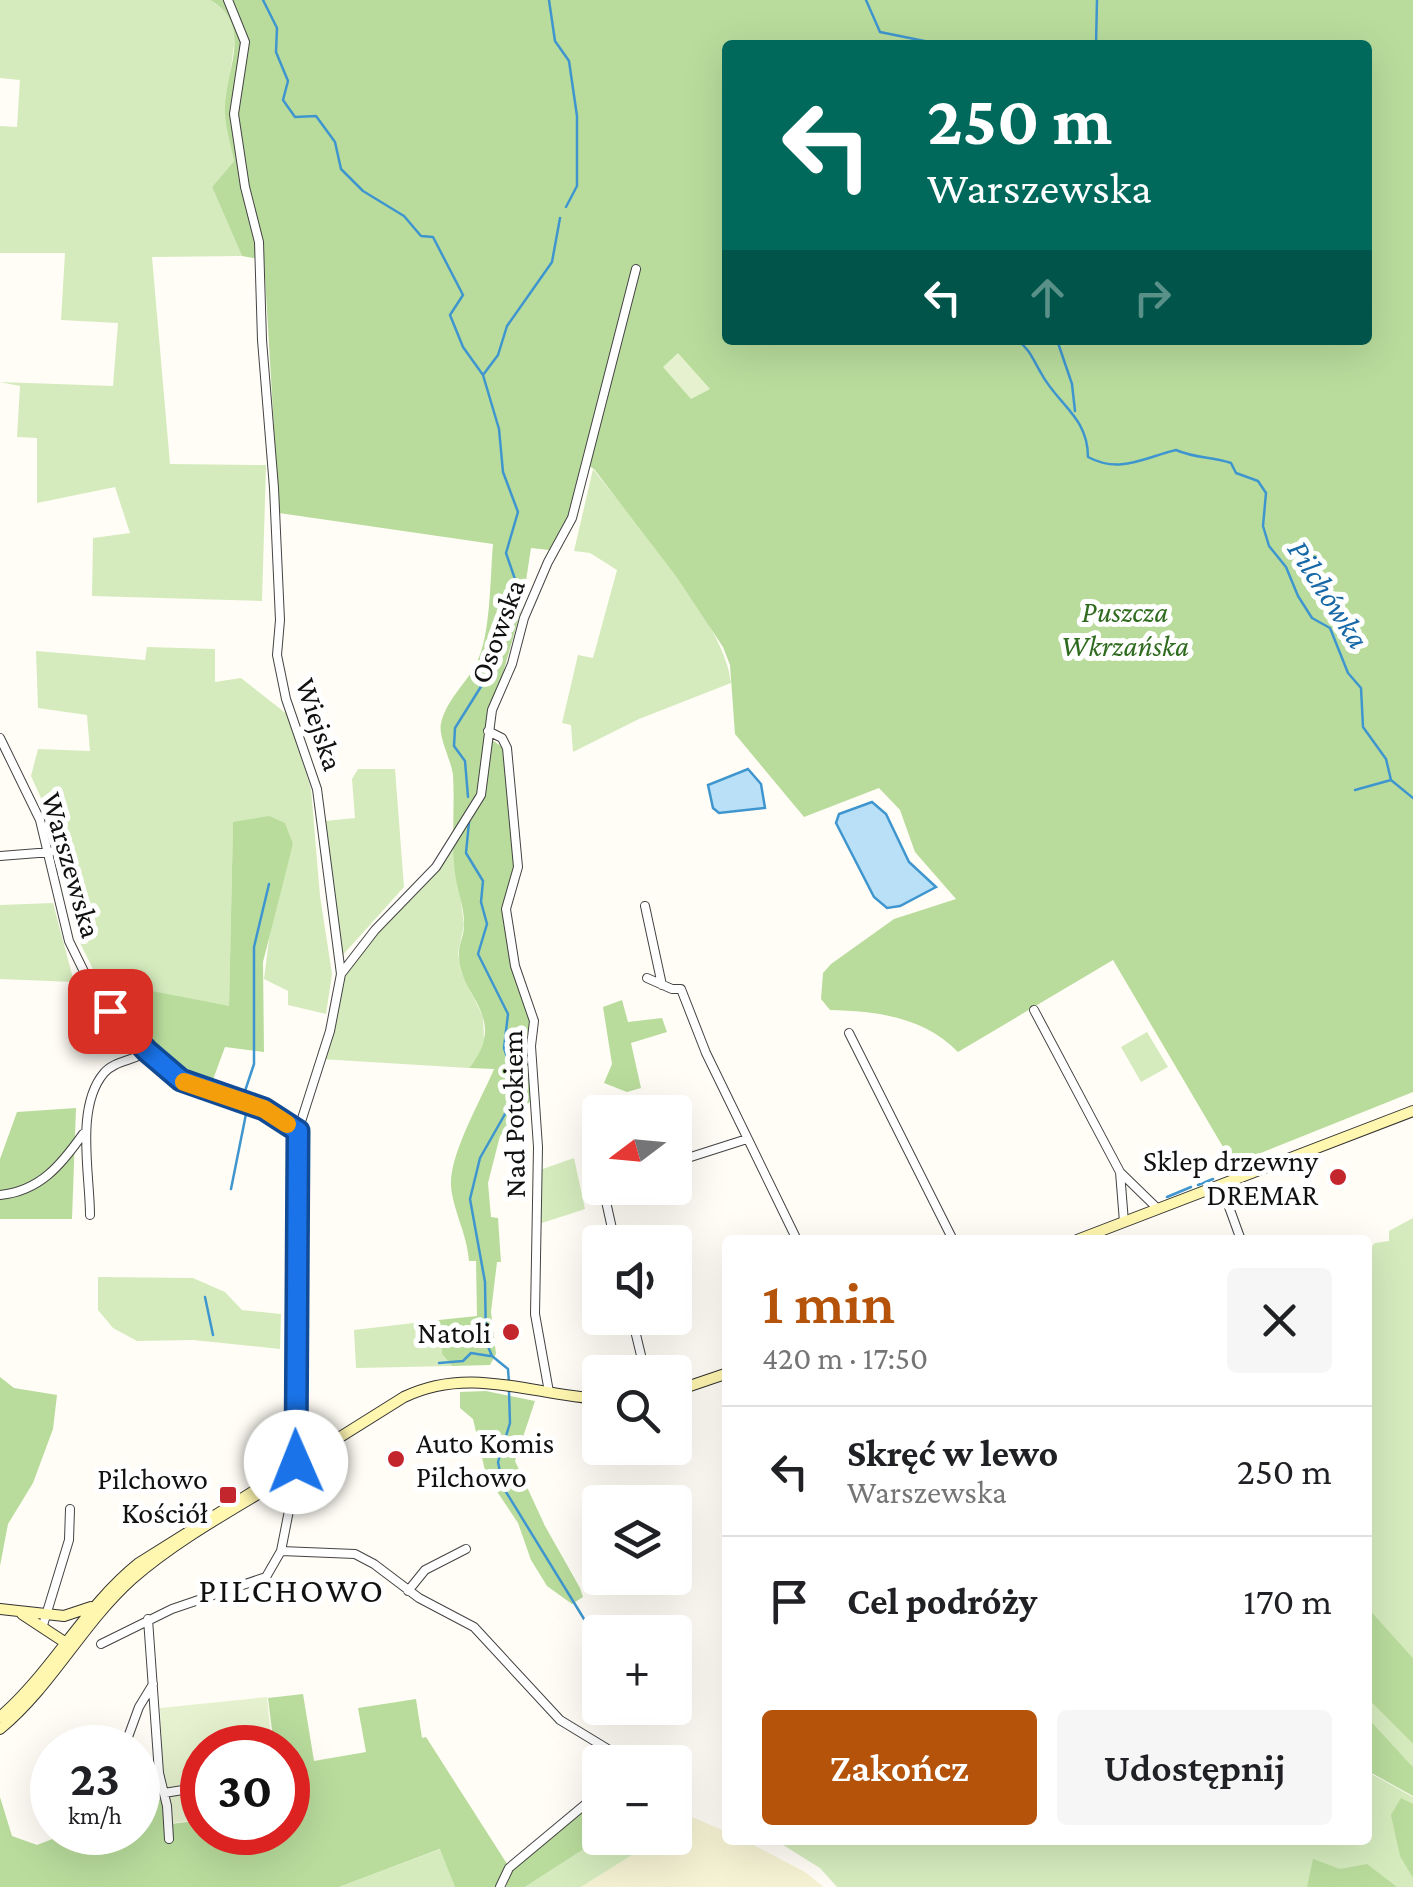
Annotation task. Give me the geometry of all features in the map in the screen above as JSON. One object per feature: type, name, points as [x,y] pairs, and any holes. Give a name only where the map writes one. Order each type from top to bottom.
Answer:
[{"type":"main road","points":[[1090,1235],[1413,1112]]},
{"type":"main road","points":[[692,1385],[722,1375]]},
{"type":"main road","points":[[0,1729],[34,1696],[71,1638],[145,1569],[366,1421],[426,1388],[458,1381],[492,1382],[582,1397]]},
{"type":"main road","points":[[0,1609],[49,1619],[82,1612],[158,1549],[296,1466]]},
{"type":"main road","points":[[0,1717],[28,1690],[103,1596]]},
{"type":"main road","points":[[49,1619],[71,1638]]},
{"type":"main road","points":[[49,1619],[71,1638]]},
{"type":"street","name":"Wiejska","points":[[228,0],[245,42],[234,114],[245,187],[259,242],[280,620],[276,655],[286,699],[317,789],[340,974],[330,1031],[298,1131],[296,1466],[281,1551]]},
{"type":"street","name":"Osowska","points":[[340,974],[375,930],[436,867],[481,795],[492,710],[512,664],[524,618],[581,491],[636,269]]},
{"type":"street","name":"Nad Potokiem","points":[[488,731],[502,738],[507,748],[518,866],[506,909],[508,934],[534,1020],[531,1046],[538,1146],[535,1314],[549,1392]]},
{"type":"street","name":"Warszewska","points":[[0,738],[33,803],[51,852],[74,956],[94,992],[147,1051],[181,1080],[264,1109],[298,1131]]},
{"type":"street","points":[[0,761],[11,757]]},
{"type":"street","points":[[0,856],[51,852]]},
{"type":"street","points":[[645,906],[662,985]]},
{"type":"street","points":[[648,978],[681,989],[687,998],[706,1053],[795,1235]]},
{"type":"street","points":[[1034,1010],[1120,1172],[1158,1209]]},
{"type":"street","points":[[849,1033],[950,1235]]},
{"type":"street","points":[[0,1195],[38,1184],[62,1163],[84,1134],[103,1074],[147,1051]]},
{"type":"street","points":[[84,1134],[90,1214]]},
{"type":"street","points":[[692,1157],[747,1139]]},
{"type":"street","points":[[1120,1172],[1124,1222]]},
{"type":"street","points":[[1221,1185],[1239,1235]]},
{"type":"street","points":[[49,1619],[69,1540],[70,1509]]},
{"type":"street","points":[[408,1591],[425,1570],[466,1549]]},
{"type":"street","points":[[101,1644],[148,1619],[266,1578],[281,1551],[354,1554],[374,1564],[408,1591],[474,1627],[560,1720],[600,1745]]},
{"type":"street","points":[[148,1619],[169,1839]]},
{"type":"street","points":[[132,1725],[152,1684]]},
{"type":"street","points":[[164,1793],[180,1790]]},
{"type":"street","points":[[500,1887],[509,1868],[582,1807]]},
{"type":"shaded area","points":[[692,1817],[722,1830],[722,1845],[754,1845],[805,1872],[824,1887],[581,1887],[632,1855],[692,1855]]},
{"type":"green space","points":[[0,0],[210,0],[226,12],[234,25],[225,113],[234,161],[212,187],[242,256],[152,257],[170,464],[266,465],[262,601],[92,596],[93,538],[130,533],[115,487],[37,503],[37,438],[17,437],[20,386],[0,382],[113,386],[118,323],[61,320],[65,253],[0,253],[0,126],[17,127],[20,80],[0,78]]},
{"type":"green space","name":"Puszcza Wkrzańska","points":[[210,0],[1413,0],[1413,1092],[1233,1164],[1113,960],[958,1052],[930,1031],[898,1018],[830,1010],[821,999],[823,973],[831,964],[894,919],[956,899],[915,852],[900,810],[879,788],[804,817],[735,734],[730,665],[723,647],[676,576],[594,469],[584,463],[571,511],[549,550],[531,548],[522,607],[485,735],[505,749],[516,870],[504,912],[517,983],[530,1014],[532,1099],[500,1136],[488,1183],[491,1217],[498,1218],[501,1262],[497,1262],[491,1312],[496,1354],[490,1365],[452,1366],[442,1354],[439,1320],[477,1316],[476,1261],[469,1261],[452,1195],[452,1173],[460,1144],[494,1069],[469,1068],[485,1035],[484,1021],[461,970],[459,948],[464,920],[454,861],[453,775],[441,723],[481,652],[493,544],[279,513],[264,260],[242,256],[212,187],[234,161],[225,114],[234,51],[231,23],[224,10]]},
{"type":"green space","points":[[678,353],[710,389],[691,399],[663,367]]},
{"type":"green space","points":[[593,469],[695,602],[725,659],[731,683],[639,719],[573,752],[571,725],[562,723],[578,655],[593,658],[617,570],[590,553],[574,551]]},
{"type":"green space","points":[[147,647],[215,649],[215,682],[241,678],[288,715],[311,789],[320,896],[332,974],[326,1014],[288,1005],[288,991],[264,979],[271,923],[293,844],[233,823],[229,1007],[111,983],[93,969],[79,941],[50,818],[31,776],[38,749],[90,751],[87,715],[38,708],[36,651],[145,660]]},
{"type":"green space","points":[[358,769],[395,769],[404,887],[341,957],[325,821],[355,818],[352,779]]},
{"type":"green space","points":[[269,816],[285,823],[293,844],[263,962],[264,1052],[225,1047],[211,1085],[181,1072],[143,1040],[105,995],[93,969],[111,983],[229,1006],[233,822]]},
{"type":"green space","points":[[450,843],[454,847],[464,925],[458,953],[461,971],[483,1017],[484,1040],[479,1055],[469,1068],[320,1059],[341,974],[427,877]]},
{"type":"green space","points":[[53,903],[74,982],[0,979],[0,905]]},
{"type":"green space","points":[[622,1000],[628,1022],[662,1018],[667,1032],[631,1043],[641,1088],[627,1092],[604,1083],[612,1064],[603,1007]]},
{"type":"green space","points":[[1147,1032],[1168,1067],[1141,1082],[1121,1047]]},
{"type":"green space","points":[[76,1108],[72,1219],[0,1219],[0,1159],[17,1112]]},
{"type":"green space","points":[[574,1158],[585,1209],[539,1224],[540,1170]]},
{"type":"green space","points":[[1413,1218],[1413,1658],[1372,1612],[1372,1246],[1389,1241],[1389,1231]]},
{"type":"green space","points":[[98,1277],[193,1278],[225,1292],[242,1310],[281,1314],[280,1349],[193,1340],[137,1341],[113,1328],[98,1310]]},
{"type":"green space","points":[[439,1320],[442,1354],[452,1366],[356,1368],[354,1330]]},
{"type":"green space","points":[[0,1377],[14,1388],[57,1395],[53,1429],[33,1483],[8,1524],[0,1566]]},
{"type":"green space","points":[[486,1391],[535,1401],[515,1461],[580,1588],[583,1597],[572,1604],[547,1586],[531,1560],[518,1523],[486,1475],[473,1419],[460,1408],[460,1392]]},
{"type":"green space","points":[[1372,1612],[1413,1658],[1413,1744],[1372,1703]]},
{"type":"green space","points":[[303,1694],[308,1725],[271,1725],[268,1698]]},
{"type":"green space","points":[[267,1697],[270,1725],[180,1725],[180,1822],[173,1823],[163,1771],[160,1708]]},
{"type":"green space","points":[[416,1699],[422,1738],[426,1737],[511,1870],[582,1811],[582,1850],[525,1887],[506,1887],[510,1874],[498,1887],[455,1887],[440,1849],[339,1887],[0,1887],[0,1797],[12,1836],[30,1842],[30,1855],[160,1855],[160,1799],[164,1817],[171,1824],[180,1823],[180,1855],[310,1855],[310,1737],[314,1761],[366,1752],[358,1708]]},
{"type":"green space","points":[[1372,1703],[1413,1744],[1413,1767],[1372,1722]]},
{"type":"green space","points":[[1372,1722],[1413,1767],[1413,1796],[1372,1773]]},
{"type":"green space","points":[[1372,1774],[1413,1797],[1413,1887],[837,1887],[820,1868],[783,1845],[1372,1845]]},
{"type":"green space","points":[[1401,1798],[1413,1804],[1413,1878],[1400,1856],[1391,1815]]},
{"type":"green space","points":[[441,1849],[455,1887],[339,1887]]},
{"type":"green space","points":[[582,1850],[582,1855],[632,1855],[581,1887],[525,1887]]},
{"type":"green space","points":[[1313,1859],[1340,1869],[1367,1864],[1397,1887],[1307,1887]]},
{"type":"water","points":[[748,769],[761,784],[765,808],[719,813],[713,808],[708,785]]},
{"type":"water","points":[[872,802],[886,814],[909,862],[936,887],[900,906],[887,908],[874,897],[836,823],[839,814]]},
{"type":"waterway","points":[[263,0],[277,28],[276,52],[288,81],[283,100],[295,117],[316,116],[335,142],[341,169],[363,191],[404,216],[421,236],[433,237],[463,295],[450,315],[463,347],[483,375],[499,429],[503,472],[518,512],[506,553],[516,582],[487,677],[455,728],[454,746],[465,761],[468,797]]},
{"type":"waterway","points":[[549,0],[555,41],[569,61],[577,116],[577,186],[566,207]]},
{"type":"waterway","name":"Pilchówka","points":[[866,0],[880,32],[919,40]]},
{"type":"waterway","points":[[1096,40],[1097,0]]},
{"type":"waterway","points":[[483,375],[498,355],[507,326],[552,262],[560,218]]},
{"type":"waterway","name":"Pilchówka","points":[[1022,345],[1078,421],[1088,457],[1121,464],[1176,450],[1231,463],[1236,473],[1258,481],[1266,493],[1263,526],[1269,546],[1286,567],[1312,618],[1330,628],[1348,673],[1361,688],[1363,727],[1386,759],[1391,780],[1413,798]]},
{"type":"waterway","points":[[1059,345],[1072,384],[1075,411]]},
{"type":"waterway","points":[[1355,790],[1391,780]]},
{"type":"waterway","points":[[469,822],[466,853],[483,881],[481,902],[487,924],[478,954],[508,1014],[504,1048],[513,1075],[513,1100],[480,1158],[470,1199],[485,1282],[486,1342],[492,1356],[508,1369],[509,1383]]},
{"type":"waterway","points":[[244,1094],[254,1064],[254,947],[269,884]]},
{"type":"waterway","points":[[231,1189],[247,1109]]},
{"type":"waterway","points":[[1198,1185],[1213,1179]]},
{"type":"waterway","points":[[1167,1197],[1191,1187]]},
{"type":"waterway","points":[[205,1297],[213,1335]]},
{"type":"waterway","points":[[439,1363],[463,1361],[471,1353],[490,1356]]},
{"type":"waterway","points":[[509,1391],[510,1423],[498,1462],[503,1487],[582,1616]]},
{"type":"slow traffic","points":[[184,1082],[264,1109],[287,1124]]},
{"type":"place","name":"Sklep drzewny DREMAR","points":[[1338,1177]]},
{"type":"place","name":"Natoli","points":[[511,1332]]},
{"type":"place","name":"Auto Komis Pilchowo","points":[[396,1459]]},
{"type":"place","name":"Pilchowo Kościół","points":[[228,1495]]},
{"type":"district","name":"PILCHOWO","points":[[292,1590]]},
{"type":"route","points":[[110,1011],[166,1070],[181,1080],[264,1109],[298,1131],[296,1462]]}]
